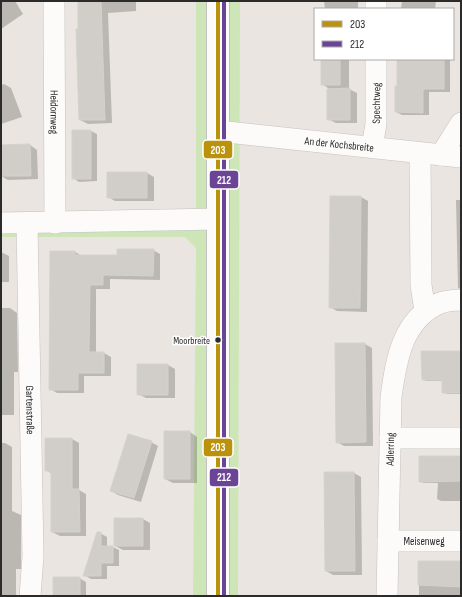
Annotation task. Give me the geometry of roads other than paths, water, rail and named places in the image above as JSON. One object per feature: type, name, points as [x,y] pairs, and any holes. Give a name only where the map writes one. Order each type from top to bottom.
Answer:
[{"type":"main road","points":[[218,1],[218,596]]},
{"type":"street","name":"Heidornweg","points":[[54,1],[55,223]]},
{"type":"street","name":"Spechtweg","points":[[372,147],[376,124],[376,60]]},
{"type":"street","points":[[451,156],[461,123]]},
{"type":"street","name":"An der Kochsbreite","points":[[218,130],[451,156]]},
{"type":"street","points":[[420,152],[421,285],[426,311]]},
{"type":"street","points":[[1,223],[218,219]]},
{"type":"street","name":"Gartenstraße","points":[[27,223],[33,556],[30,596]]},
{"type":"street","name":"Adlerring","points":[[387,596],[391,397],[401,347],[410,328],[426,311],[441,303],[461,300]]},
{"type":"street","points":[[390,438],[461,438]]},
{"type":"street","name":"Meisenweg","points":[[388,541],[461,542]]},
{"type":"place","name":"Moorbreite","points":[[218,340]]}]
